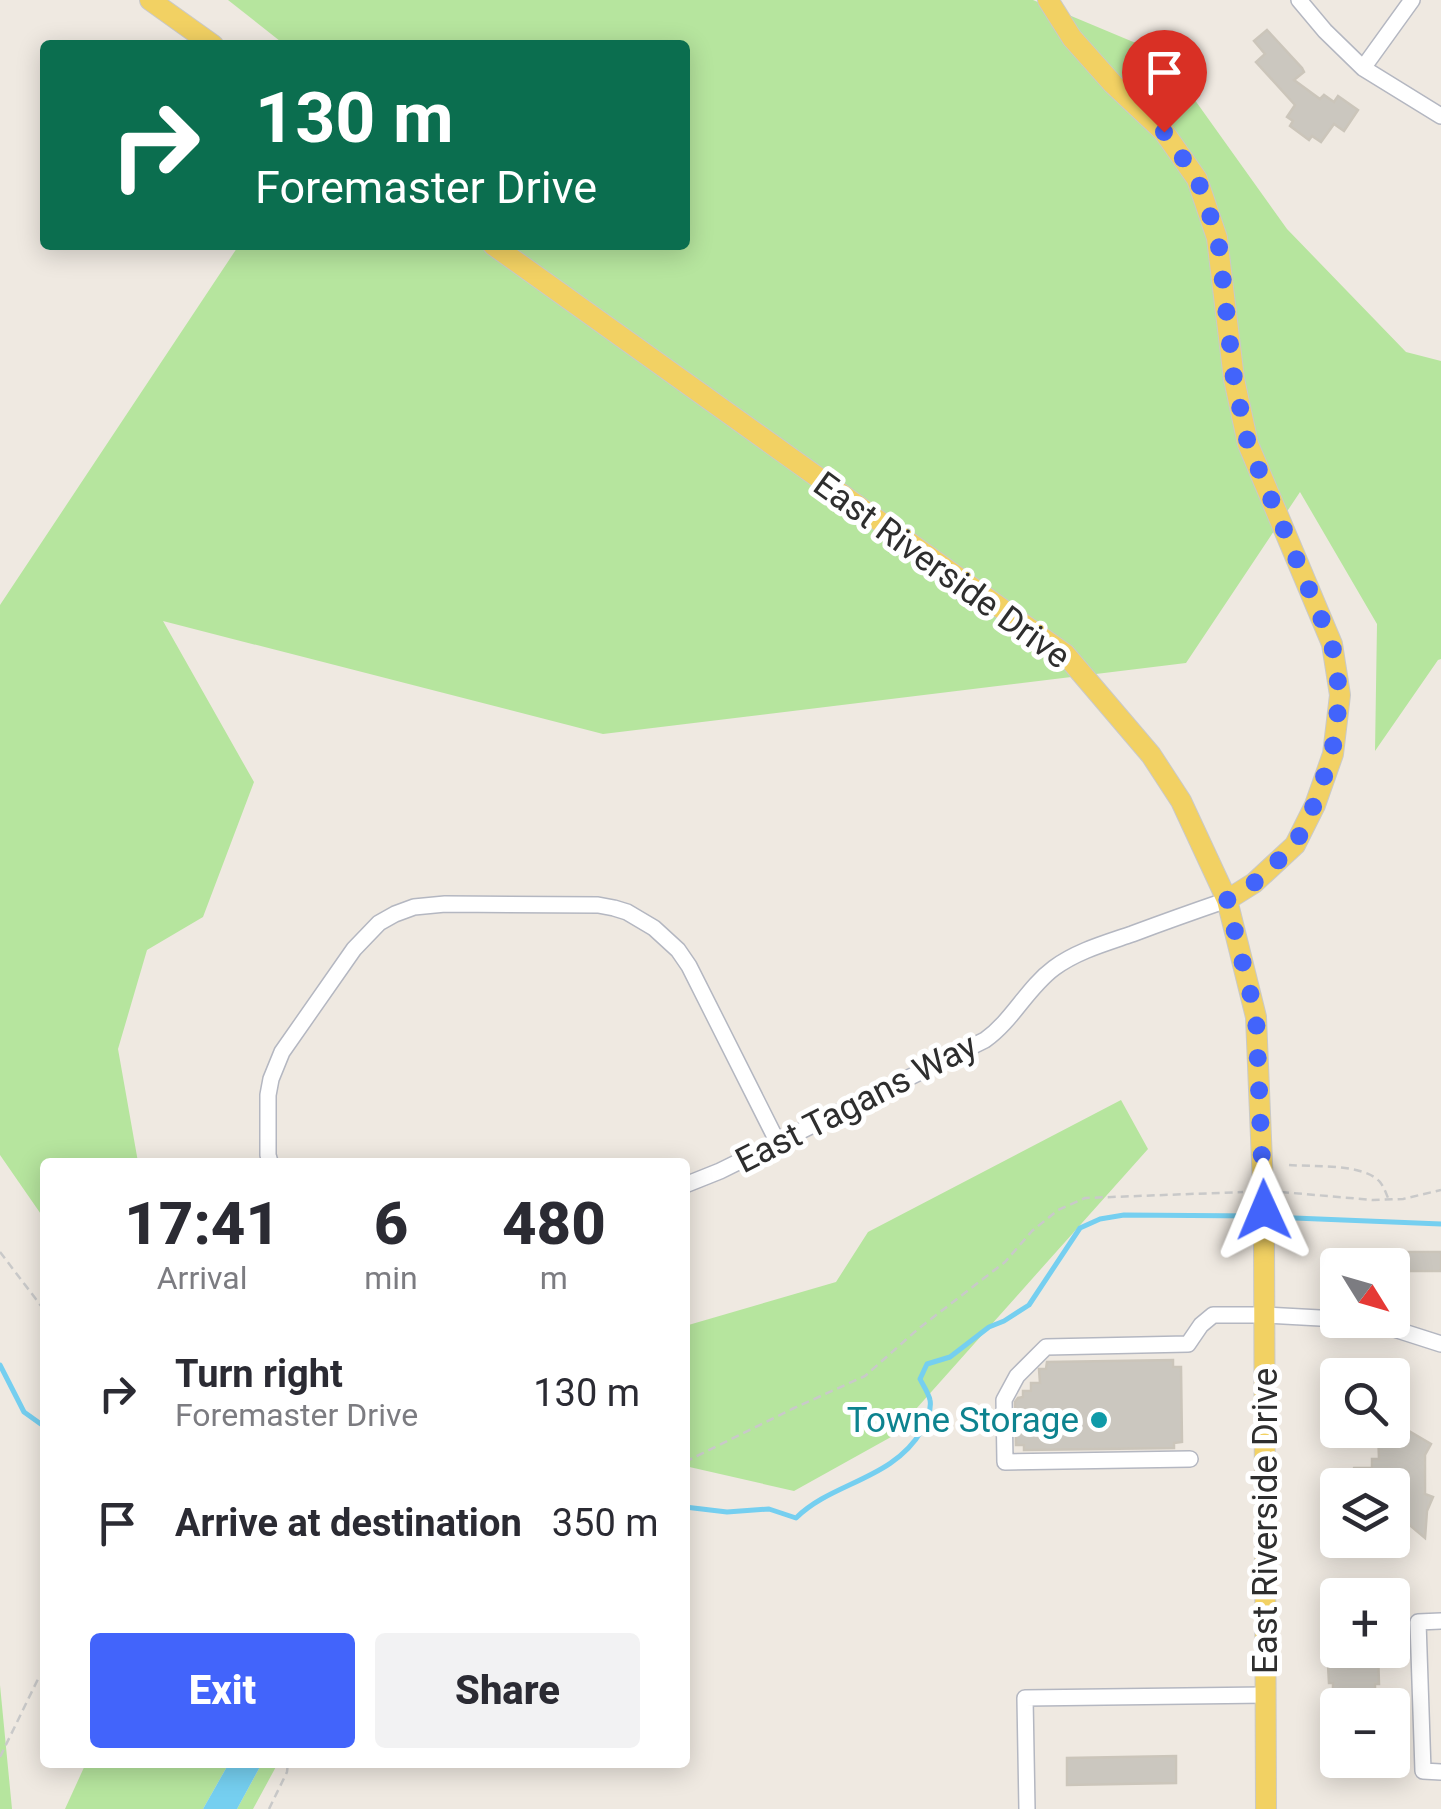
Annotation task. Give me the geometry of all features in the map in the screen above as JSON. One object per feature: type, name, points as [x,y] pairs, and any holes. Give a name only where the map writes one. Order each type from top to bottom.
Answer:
[{"type":"main road","points":[[150,0],[206,40]]},
{"type":"main road","points":[[1048,0],[1072,38],[1164,132],[1197,178],[1218,238],[1234,379],[1248,444],[1332,644],[1340,695],[1332,754],[1314,805],[1295,845],[1254,883],[1227,900]]},
{"type":"main road","name":"East Riverside Drive","points":[[500,250],[1066,654],[1151,754],[1181,800],[1227,900],[1256,1016],[1264,1234],[1266,1809]]},
{"type":"street","points":[[1299,0],[1363,68],[1441,116]]},
{"type":"street","points":[[1363,68],[1412,0]]},
{"type":"street","name":"East Tagans Way","points":[[690,1183],[985,1040],[1000,1029],[1038,982],[1067,960],[1227,900]]},
{"type":"street","points":[[269,1158],[268,1095],[276,1064],[291,1036],[354,949],[379,924],[414,908],[445,904],[598,906],[627,912],[654,928],[689,966],[778,1143]]},
{"type":"street","points":[[1190,1460],[1005,1462],[1004,1400],[1017,1376],[1046,1348],[1188,1344],[1213,1315],[1320,1318]]},
{"type":"street","points":[[1410,1334],[1441,1344]]},
{"type":"street","points":[[1441,1621],[1418,1622],[1423,1771],[1441,1772]]},
{"type":"street","points":[[1027,1809],[1025,1698],[1266,1695]]},
{"type":"path","points":[[1289,1165],[1366,1173],[1379,1181],[1389,1199]]},
{"type":"path","points":[[690,1460],[866,1376],[918,1329],[1005,1262],[1032,1231],[1058,1210],[1085,1198],[1262,1190],[1403,1200],[1441,1190]]},
{"type":"path","points":[[0,1252],[40,1304]]},
{"type":"path","points":[[0,1757],[40,1678]]},
{"type":"path","points":[[269,1809],[287,1768]]},
{"type":"green space","points":[[228,0],[1033,0],[1162,54],[1287,229],[1406,352],[1441,361],[1441,659],[1375,751],[1377,624],[1300,492],[1186,663],[603,734],[163,621],[254,782],[203,917],[147,950],[118,1049],[137,1158],[40,1158],[40,1213],[0,1155],[0,605],[236,250],[690,250],[690,40],[279,40]]},
{"type":"green space","points":[[1121,1100],[1148,1149],[891,1437],[794,1491],[690,1467],[690,1325],[836,1282],[868,1232]]},
{"type":"green space","points":[[0,1685],[12,1809],[0,1809]]},
{"type":"green space","points":[[84,1768],[226,1768],[203,1809],[65,1809]]},
{"type":"green space","points":[[259,1768],[275,1768],[253,1809],[237,1809]]},
{"type":"water","points":[[226,1768],[259,1768],[237,1809],[203,1809]]},
{"type":"building","points":[[1267,30],[1302,68],[1304,72],[1294,80],[1320,99],[1324,95],[1334,102],[1338,96],[1358,110],[1344,131],[1334,124],[1321,142],[1312,136],[1309,140],[1290,126],[1293,121],[1287,117],[1295,105],[1256,62],[1265,54],[1254,41]]},
{"type":"building","points":[[1410,1252],[1441,1252],[1441,1271],[1410,1271]]},
{"type":"building","name":"Towne Storage","points":[[1173,1360],[1173,1367],[1181,1367],[1182,1442],[1174,1443],[1174,1448],[1024,1450],[1024,1445],[1016,1445],[1015,1402],[1023,1397],[1023,1391],[1031,1391],[1031,1383],[1040,1383],[1039,1369],[1046,1369],[1047,1362]]},
{"type":"building","points":[[1410,1432],[1431,1444],[1425,1455],[1425,1494],[1433,1497],[1427,1511],[1425,1538],[1410,1525],[1410,1468],[1372,1468],[1372,1459],[1379,1459],[1379,1448],[1410,1448]]},
{"type":"building","points":[[1328,1668],[1379,1668],[1379,1684],[1375,1688],[1333,1688],[1333,1683],[1329,1683]]},
{"type":"building","points":[[1176,1756],[1176,1783],[1067,1785],[1067,1758]]},
{"type":"waterway","points":[[690,1508],[727,1512],[769,1509],[796,1518],[827,1496],[895,1460],[910,1447],[928,1416],[930,1400],[920,1379],[927,1364],[950,1357],[989,1327],[1029,1305],[1080,1228],[1124,1215],[1258,1216]]},
{"type":"waterway","points":[[1269,1217],[1441,1224]]},
{"type":"waterway","points":[[0,1365],[24,1412],[40,1423]]},
{"type":"place","name":"Towne Storage","points":[[1099,1420]]},
{"type":"route","points":[[1164,132],[1197,178],[1218,238],[1234,379],[1248,444],[1332,644],[1340,695],[1332,754],[1295,845],[1254,883],[1227,900],[1256,1016],[1264,1210]]}]
